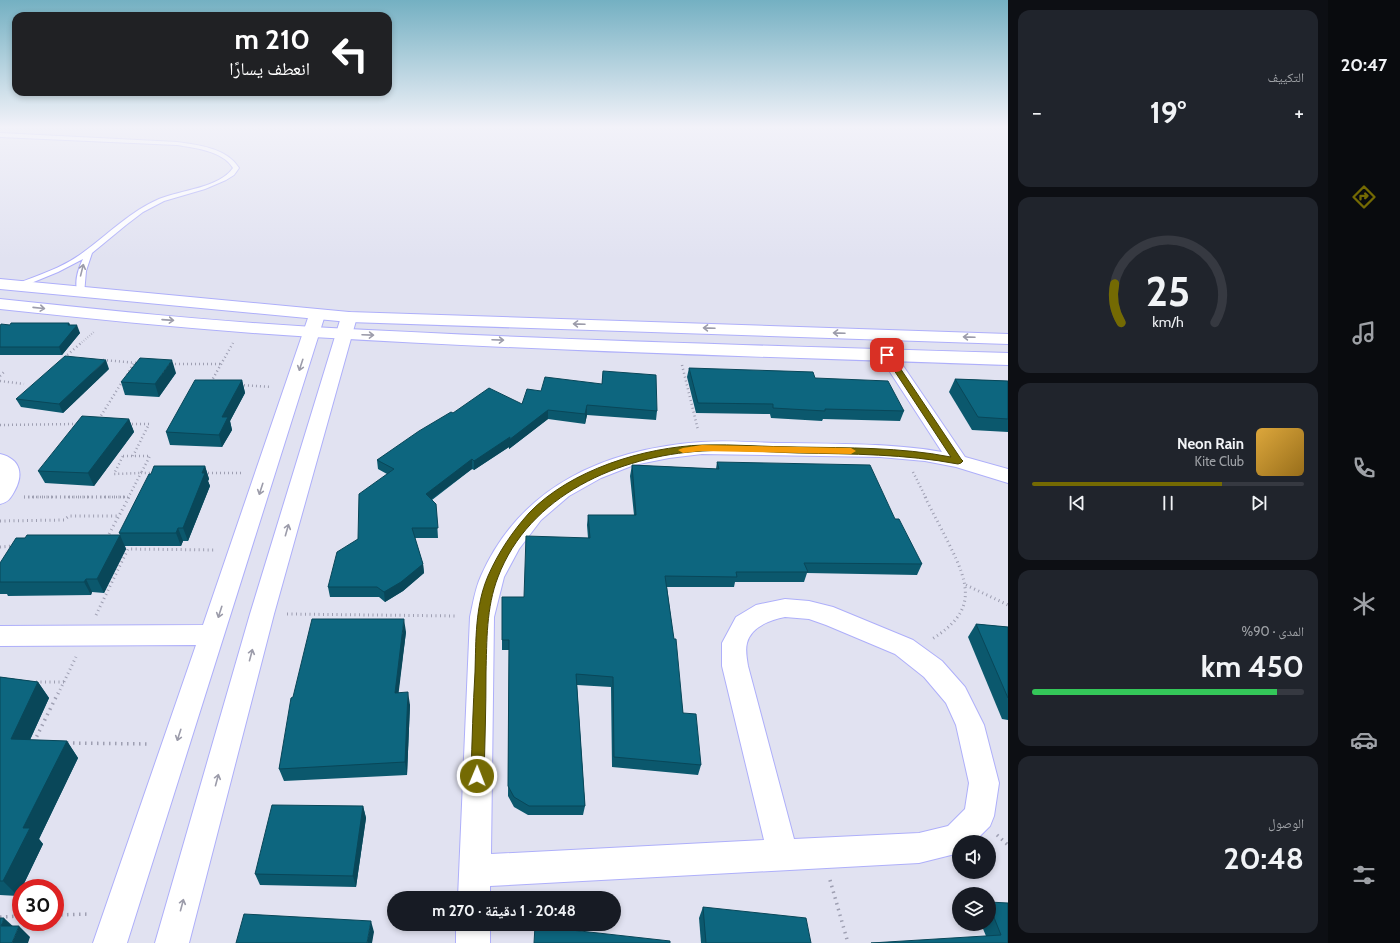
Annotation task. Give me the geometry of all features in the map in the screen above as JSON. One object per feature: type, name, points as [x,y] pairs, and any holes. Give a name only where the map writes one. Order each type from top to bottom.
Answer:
[{"type":"street","points":[[0,284],[81,292],[315,323],[677,348],[1008,359]]},
{"type":"street","points":[[0,304],[112,316],[243,326],[315,323]]},
{"type":"street","points":[[110,943],[315,323]]},
{"type":"street","points":[[346,325],[1008,338]]},
{"type":"street","points":[[172,943],[262,614],[346,325]]},
{"type":"street","points":[[887,355],[958,461]]},
{"type":"street","points":[[783,855],[735,666],[734,643],[745,624],[765,612],[785,608],[809,610],[833,617],[904,647],[933,669],[956,695],[970,725],[984,783],[979,816],[956,839],[919,848],[783,855],[474,884],[482,617],[492,577],[510,544],[533,515],[562,492],[594,473],[630,460],[669,452],[702,448],[902,452],[958,461],[1008,476]]},
{"type":"street","points":[[0,460],[8,466],[11,472],[10,480],[0,497]]},
{"type":"street","points":[[0,636],[212,635]]},
{"type":"street","points":[[473,931],[473,943]]},
{"type":"lane","points":[[19,286],[58,268],[90,250],[129,218],[144,208],[175,195],[223,180],[234,171]]},
{"type":"lane","points":[[81,292],[81,271],[90,250]]},
{"type":"path","points":[[73,357],[66,356],[112,316]]},
{"type":"path","points":[[219,383],[211,382],[243,326]]},
{"type":"path","points":[[677,348],[702,448]]},
{"type":"path","points":[[96,360],[142,364]]},
{"type":"path","points":[[126,376],[134,363]]},
{"type":"path","points":[[165,364],[220,364]]},
{"type":"path","points":[[0,376],[5,370]]},
{"type":"path","points":[[0,381],[24,384]]},
{"type":"path","points":[[95,424],[122,382]]},
{"type":"path","points":[[234,384],[294,389]]},
{"type":"path","points":[[0,424],[79,424]]},
{"type":"path","points":[[126,424],[149,424],[133,456]]},
{"type":"path","points":[[902,452],[962,570],[966,585],[965,602],[958,618],[945,631],[927,641],[904,647]]},
{"type":"path","points":[[103,544],[141,474],[150,456],[123,456],[114,474],[141,474],[156,473]]},
{"type":"path","points":[[203,473],[266,473]]},
{"type":"path","points":[[23,497],[128,497]]},
{"type":"path","points":[[0,521],[64,520],[69,516],[118,516]]},
{"type":"path","points":[[0,547],[16,546]]},
{"type":"path","points":[[42,743],[34,742],[128,549],[240,550]]},
{"type":"path","points":[[966,585],[1008,605]]},
{"type":"path","points":[[262,614],[482,617]]},
{"type":"path","points":[[32,682],[64,682]]},
{"type":"path","points":[[66,743],[176,745]]},
{"type":"path","points":[[822,853],[848,943]]},
{"type":"path","points":[[64,915],[120,913]]},
{"type":"path","points":[[0,917],[12,916]]},
{"type":"building","points":[[11,323],[69,323],[68,325],[77,325],[59,347],[0,347],[0,326],[1,324],[10,325]]},
{"type":"building","points":[[65,356],[106,360],[59,404],[16,399]]},
{"type":"building","points":[[140,358],[172,360],[155,384],[121,382]]},
{"type":"building","points":[[689,368],[813,372],[815,378],[888,381],[904,411],[825,409],[825,411],[773,408],[773,404],[698,403]]},
{"type":"building","points":[[603,371],[656,375],[657,411],[587,405],[585,414],[548,410],[509,440],[510,437],[474,461],[472,459],[426,494],[436,504],[438,528],[412,528],[423,564],[401,582],[384,592],[377,587],[328,587],[337,552],[358,539],[359,494],[394,469],[377,460],[419,431],[451,412],[453,413],[489,388],[522,404],[527,389],[541,391],[545,377],[602,384]]},
{"type":"building","points":[[955,379],[1008,381],[1008,419],[978,417]]},
{"type":"building","points":[[195,380],[242,380],[222,417],[228,417],[219,435],[166,432]]},
{"type":"building","points":[[82,416],[129,419],[88,473],[38,471]]},
{"type":"building","points":[[717,462],[870,465],[895,519],[899,519],[922,564],[804,563],[808,572],[736,572],[737,577],[665,576],[674,639],[676,639],[683,713],[696,714],[701,765],[614,757],[613,677],[576,674],[585,806],[529,806],[514,797],[508,786],[509,640],[502,640],[502,597],[524,597],[526,536],[590,538],[588,515],[636,515],[632,465],[719,469]]},
{"type":"building","points":[[154,466],[205,466],[202,473],[205,473],[183,528],[178,528],[176,533],[119,533],[149,474],[151,474]]},
{"type":"building","points":[[27,535],[120,535],[97,579],[86,579],[84,582],[0,582],[0,563],[16,538],[25,538]]},
{"type":"building","points":[[312,619],[404,619],[395,693],[408,692],[405,762],[279,769],[291,698],[293,697]]},
{"type":"building","points":[[976,624],[1008,627],[1008,698]]},
{"type":"building","points":[[0,677],[38,682],[11,739],[67,741],[23,828],[30,828],[3,881],[0,881]]},
{"type":"building","points":[[272,805],[363,806],[353,876],[255,874]]},
{"type":"building","points":[[996,902],[1008,903],[1008,943],[871,943],[1001,935],[996,922]]},
{"type":"building","points":[[703,907],[806,918],[811,943],[706,943]]},
{"type":"building","points":[[244,914],[371,921],[367,943],[236,943]]},
{"type":"building","points":[[0,918],[4,918],[1,926],[12,926],[12,931],[17,931],[12,943],[0,943]]},
{"type":"building","points":[[535,931],[580,931],[670,941],[670,943],[534,943]]},
{"type":"slow traffic","points":[[683,450],[702,448],[851,451]]},
{"type":"route","points":[[477,776],[482,617],[492,577],[510,544],[533,515],[562,492],[594,473],[630,460],[669,452],[702,448],[880,451],[902,452],[958,461],[887,355]]}]
